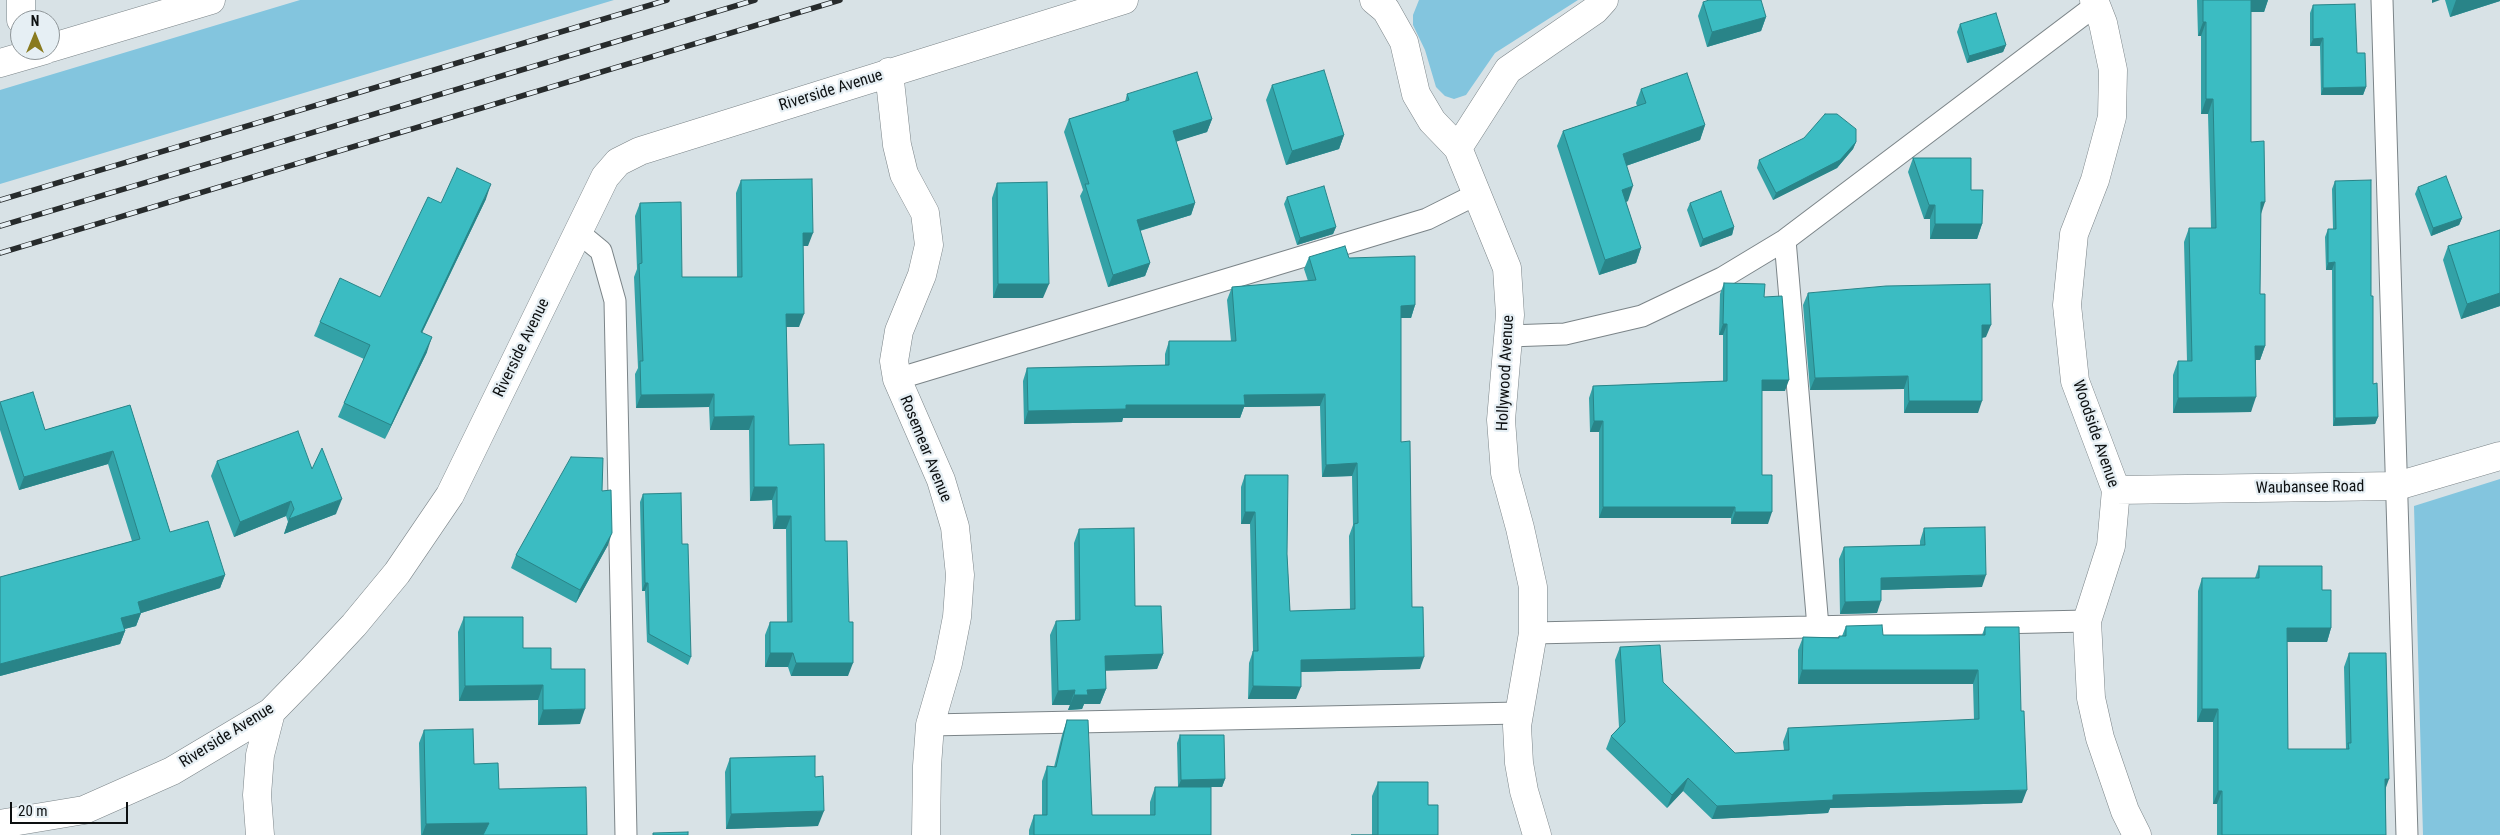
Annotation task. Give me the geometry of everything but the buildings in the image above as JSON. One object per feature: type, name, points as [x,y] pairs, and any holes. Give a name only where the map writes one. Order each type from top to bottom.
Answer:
[{"type":"street","points":[[60,45],[211,0]]},
{"type":"street","name":"Riverside Avenue","points":[[0,824],[84,810],[172,771],[271,712],[354,625],[397,572],[450,496],[578,232],[606,177],[618,162],[640,151],[1124,0]]},
{"type":"street","name":"Hollywood Avenue","points":[[1374,0],[1386,10],[1404,42],[1416,94],[1432,121],[1458,148],[1506,268],[1510,315],[1501,420],[1505,473],[1533,587],[1533,633],[1517,726],[1519,762],[1524,791],[1537,835]]},
{"type":"street","points":[[1458,148],[1508,70],[1596,10],[1604,0]]},
{"type":"street","name":"Woodside Avenue","points":[[2095,3],[2103,23],[2113,70],[2112,117],[2095,180],[2074,234],[2067,305],[2074,381],[2116,490],[2111,546],[2087,621],[2091,698],[2123,823],[2137,835]]},
{"type":"street","name":"Rosemear Avenue","points":[[889,72],[897,145],[904,174],[925,213],[929,245],[922,276],[899,331],[894,361],[897,379],[941,480],[955,528],[960,575],[957,617],[948,663],[930,725],[927,766],[926,835]]},
{"type":"street","name":"Waubansee Road","points":[[2116,490],[2397,486],[2500,456]]},
{"type":"street","points":[[260,835],[257,795],[260,755],[271,712]]},
{"type":"lane","points":[[2382,0],[2407,835]]},
{"type":"lane","points":[[1509,336],[1565,334],[1642,316],[1722,278],[1785,240],[2095,3]]},
{"type":"lane","points":[[897,379],[1428,219],[1477,194]]},
{"type":"lane","points":[[578,232],[601,251],[615,301],[626,835]]},
{"type":"lane","points":[[1785,240],[1818,627]]},
{"type":"lane","points":[[1533,633],[2087,621]]},
{"type":"lane","points":[[930,725],[1519,713]]},
{"type":"shaded area","points":[[300,0],[614,0],[0,184],[0,90]]},
{"type":"shaded area","points":[[1419,0],[1578,0],[1495,53],[1466,95],[1454,99],[1445,96],[1436,87],[1425,50],[1413,25],[1413,15]]},
{"type":"shaded area","points":[[2500,479],[2500,835],[2423,835],[2414,506]]},
{"type":"railway","points":[[0,200],[667,0]]},
{"type":"railway","points":[[0,226],[755,0]]},
{"type":"railway","points":[[0,253],[840,0]]}]
